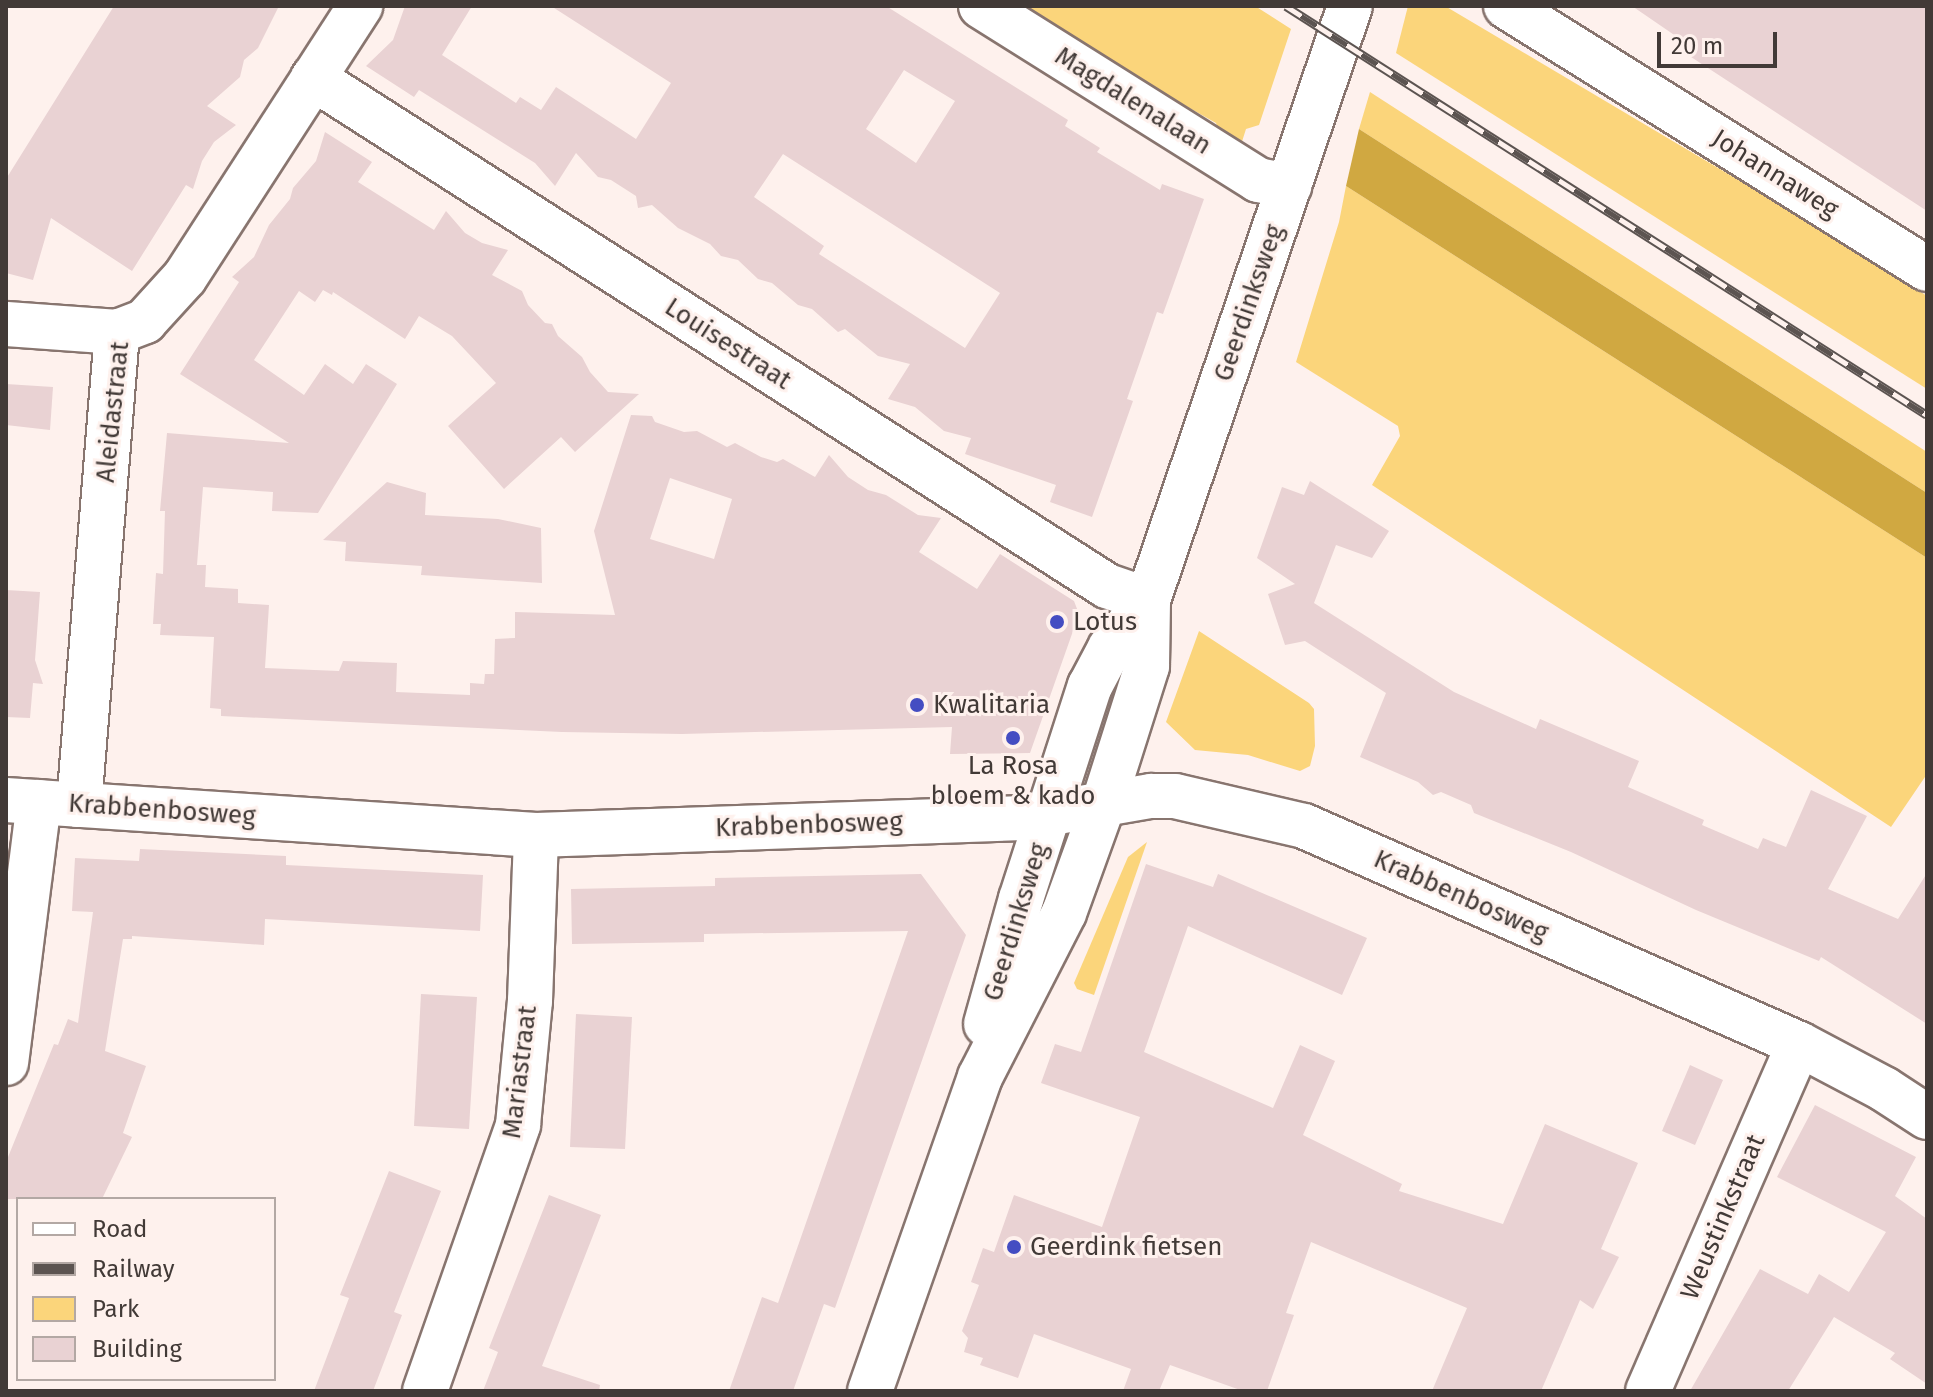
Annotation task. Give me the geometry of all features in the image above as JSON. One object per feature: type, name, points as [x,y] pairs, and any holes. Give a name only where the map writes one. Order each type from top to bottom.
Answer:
[{"type":"street","name":"Aleidastraat","points":[[6,1063],[42,802],[117,332],[145,321],[176,289],[360,6]]},
{"type":"street","name":"Magdalenalaan","points":[[981,6],[1258,180],[1289,186]]},
{"type":"street","name":"Geerdinksweg","points":[[870,1391],[980,1077],[1064,913],[1103,805],[1147,666],[1148,600],[1350,6]]},
{"type":"street","name":"Johannaweg","points":[[1506,6],[1927,269]]},
{"type":"street","name":"Johannaweg","points":[[1560,6],[1597,39],[1623,79]]},
{"type":"street","name":"Louisestraat","points":[[313,78],[1107,586],[1148,600]]},
{"type":"street","points":[[6,324],[117,332]]},
{"type":"street","name":"Geerdinksweg","points":[[980,1077],[987,1021],[1021,899],[1090,686],[1110,648],[1148,600]]},
{"type":"street","name":"Krabbenbosweg","points":[[42,802],[536,835],[1049,815],[1151,796],[1175,796],[1304,826],[1799,1044],[1927,1117]]},
{"type":"street","name":"Mariastraat","points":[[425,1391],[518,1125],[530,1001],[536,835]]},
{"type":"street","name":"Weustinkstraat","points":[[1648,1391],[1799,1044]]},
{"type":"green space","points":[[1009,6],[1255,6],[1291,29],[1259,125],[1246,129],[1239,151],[1222,141],[1216,123]]},
{"type":"green space","points":[[1408,6],[1445,6],[1843,242],[1927,296],[1927,389],[1396,53]]},
{"type":"green space","points":[[1370,92],[1927,452],[1927,493],[1359,129]]},
{"type":"green space","points":[[1346,186],[1927,558],[1927,774],[1891,827],[1372,485],[1400,436],[1398,426],[1296,362],[1339,222]]},
{"type":"green space","points":[[1199,631],[1314,709],[1315,746],[1310,766],[1300,771],[1248,755],[1195,750],[1166,722]]},
{"type":"green space","points":[[1147,842],[1094,995],[1077,989],[1074,983],[1128,857]]},
{"type":"shaded area","points":[[1359,129],[1927,493],[1927,558],[1346,186]]},
{"type":"building","points":[[114,6],[279,6],[258,48],[244,60],[240,77],[207,106],[236,125],[214,142],[202,161],[193,189],[186,185],[132,271],[51,218],[33,280],[6,273],[6,179]]},
{"type":"building","points":[[405,6],[472,6],[442,55],[516,103],[520,97],[541,110],[556,87],[636,139],[671,83],[551,6],[886,6],[1068,120],[1065,126],[1100,148],[1097,152],[1160,190],[1162,184],[1204,199],[1163,314],[1157,312],[1127,399],[1133,401],[1092,517],[1050,502],[1056,485],[965,454],[971,438],[944,431],[915,407],[888,399],[910,364],[878,356],[845,329],[838,332],[812,309],[798,305],[772,283],[758,279],[738,260],[721,256],[710,244],[678,228],[652,205],[638,208],[636,196],[611,180],[598,177],[576,153],[555,186],[535,163],[419,90],[414,97],[366,66],[393,40]],"holes":[[[904,70],[955,101],[916,163],[866,129]],[[783,154],[1000,293],[965,348],[819,254],[824,246],[754,197]]]},
{"type":"building","points":[[1632,6],[1927,6],[1927,211],[1688,55],[1691,50],[1681,44],[1683,41]]},
{"type":"building","points":[[325,132],[372,162],[358,182],[434,230],[446,211],[465,233],[482,243],[508,250],[492,275],[522,291],[528,305],[545,323],[552,324],[558,336],[582,357],[590,372],[608,392],[639,394],[575,452],[561,437],[504,489],[448,426],[496,383],[452,336],[419,316],[405,339],[333,292],[332,295],[323,290],[315,302],[299,291],[254,360],[304,395],[325,364],[353,384],[366,364],[397,384],[318,513],[272,511],[273,492],[203,487],[197,565],[206,565],[205,587],[238,589],[238,603],[269,605],[265,668],[339,671],[343,661],[397,663],[396,692],[470,695],[470,683],[484,684],[485,674],[494,674],[495,639],[515,638],[515,612],[615,615],[594,531],[631,415],[652,416],[655,422],[684,432],[697,431],[727,447],[735,443],[761,457],[777,462],[783,459],[815,477],[829,455],[848,477],[868,490],[886,495],[918,515],[941,518],[919,552],[977,589],[1000,554],[1074,601],[1079,614],[1030,753],[950,754],[952,727],[682,734],[562,732],[221,716],[221,709],[210,708],[214,637],[160,635],[161,624],[153,624],[156,573],[163,574],[165,511],[160,511],[167,433],[289,443],[180,374],[239,282],[232,277],[254,257],[269,225],[290,199],[293,188],[316,161]],"holes":[[[670,478],[732,499],[714,559],[650,539]]]},
{"type":"building","points":[[6,384],[53,387],[50,430],[6,425]]},
{"type":"building","points":[[1310,481],[1389,531],[1372,558],[1336,545],[1314,603],[1454,692],[1536,729],[1540,719],[1639,761],[1628,787],[1704,820],[1702,825],[1758,849],[1763,838],[1786,847],[1811,790],[1867,816],[1828,889],[1898,919],[1927,873],[1927,1024],[1821,957],[1819,961],[1696,910],[1571,852],[1474,813],[1471,805],[1441,792],[1433,795],[1418,782],[1360,757],[1386,693],[1305,641],[1285,645],[1268,594],[1295,584],[1257,558],[1282,487],[1304,495]]},
{"type":"building","points":[[387,482],[426,493],[425,515],[498,519],[541,528],[542,583],[421,575],[422,566],[345,561],[346,542],[323,540]]},
{"type":"building","points":[[6,590],[40,592],[35,660],[43,684],[33,683],[30,718],[6,717]]},
{"type":"building","points":[[140,849],[286,856],[286,865],[483,875],[480,931],[265,919],[264,945],[132,936],[132,939],[123,939],[105,1051],[146,1066],[123,1133],[132,1137],[103,1197],[6,1199],[6,1162],[54,1044],[58,1045],[68,1019],[78,1023],[93,912],[72,911],[75,858],[139,861]]},
{"type":"building","points":[[1146,864],[1213,887],[1218,874],[1367,938],[1342,995],[1188,926],[1144,1052],[1273,1108],[1300,1045],[1335,1061],[1303,1135],[1402,1184],[1399,1191],[1503,1224],[1545,1124],[1638,1163],[1601,1249],[1619,1257],[1593,1309],[1580,1300],[1541,1391],[1432,1391],[1467,1308],[1311,1242],[1286,1313],[1294,1315],[1267,1391],[1243,1391],[1170,1365],[1159,1391],[1123,1391],[1131,1369],[1034,1334],[1018,1378],[980,1365],[983,1358],[964,1352],[968,1338],[962,1331],[979,1285],[971,1282],[983,1248],[994,1252],[1014,1195],[1102,1227],[1140,1117],[1041,1083],[1055,1044],[1081,1052]]},
{"type":"building","points":[[921,874],[966,935],[835,1308],[824,1304],[793,1391],[729,1391],[762,1297],[778,1303],[908,931],[704,934],[704,942],[572,944],[571,889],[715,886],[715,878]]},
{"type":"building","points":[[421,994],[477,997],[469,1129],[414,1126]]},
{"type":"building","points":[[576,1014],[632,1017],[625,1149],[570,1147]]},
{"type":"building","points":[[1690,1065],[1723,1080],[1695,1145],[1662,1131]]},
{"type":"building","points":[[1815,1105],[1916,1157],[1895,1196],[1927,1219],[1927,1384],[1890,1359],[1895,1353],[1834,1317],[1788,1391],[1690,1391],[1760,1269],[1808,1294],[1819,1274],[1849,1292],[1886,1232],[1777,1177]]},
{"type":"building","points":[[389,1171],[441,1191],[394,1312],[402,1315],[373,1391],[314,1391],[349,1298],[340,1295]]},
{"type":"building","points":[[549,1195],[601,1215],[542,1366],[600,1385],[599,1391],[483,1391],[498,1352],[489,1348]]},
{"type":"railway","points":[[1286,6],[1927,415]]},
{"type":"place","name":"Lotus","points":[[1057,622]]},
{"type":"place","name":"Kwalitaria","points":[[917,705]]},
{"type":"place","name":"La Rosa bloem & kado","points":[[1013,738]]},
{"type":"place","name":"Geerdink fietsen","points":[[1014,1247]]}]
